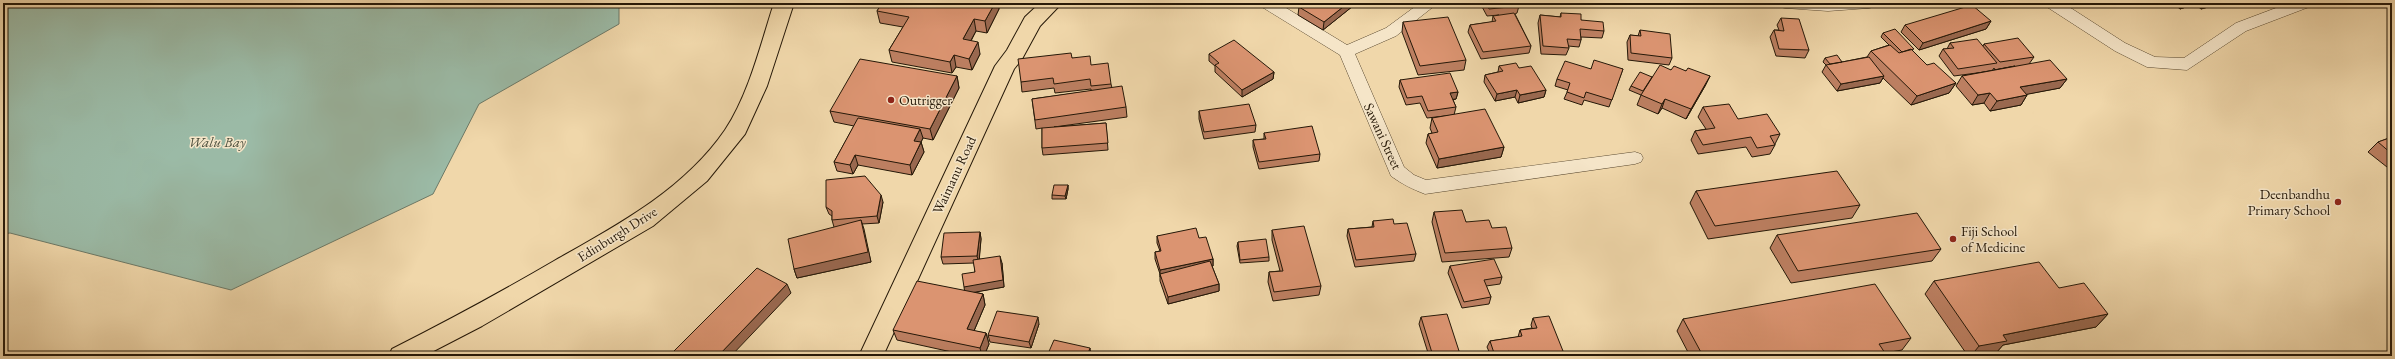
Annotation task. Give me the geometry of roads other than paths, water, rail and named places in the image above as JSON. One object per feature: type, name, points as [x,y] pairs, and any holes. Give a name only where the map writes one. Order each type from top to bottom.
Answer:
[{"type":"main road","name":"Edinburgh Drive","points":[[402,356],[474,319],[645,220],[699,175],[734,134],[757,86],[784,3]]},
{"type":"main road","name":"Waimanu Road","points":[[871,356],[1005,66],[1015,54],[1032,22],[1052,3]]},
{"type":"street","points":[[1267,3],[1346,52],[1391,32],[1430,3]]},
{"type":"street","points":[[1785,3],[1828,6],[1869,3]]},
{"type":"street","points":[[2052,3],[2120,47],[2153,63],[2187,64],[2241,27],[2304,3]]},
{"type":"street","name":"Sawani Street","points":[[1346,52],[1396,171],[1408,180],[1424,186],[1635,158]]},
{"type":"water","name":"Walu Bay","points":[[3,3],[619,3],[619,24],[479,104],[433,194],[231,290],[10,233],[3,234]]},
{"type":"place","name":"Outrigger","points":[[891,100]]},
{"type":"place","name":"Deenbandhu Primary School","points":[[2338,202]]},
{"type":"place","name":"Fiji School of Medicine","points":[[1953,239]]}]
